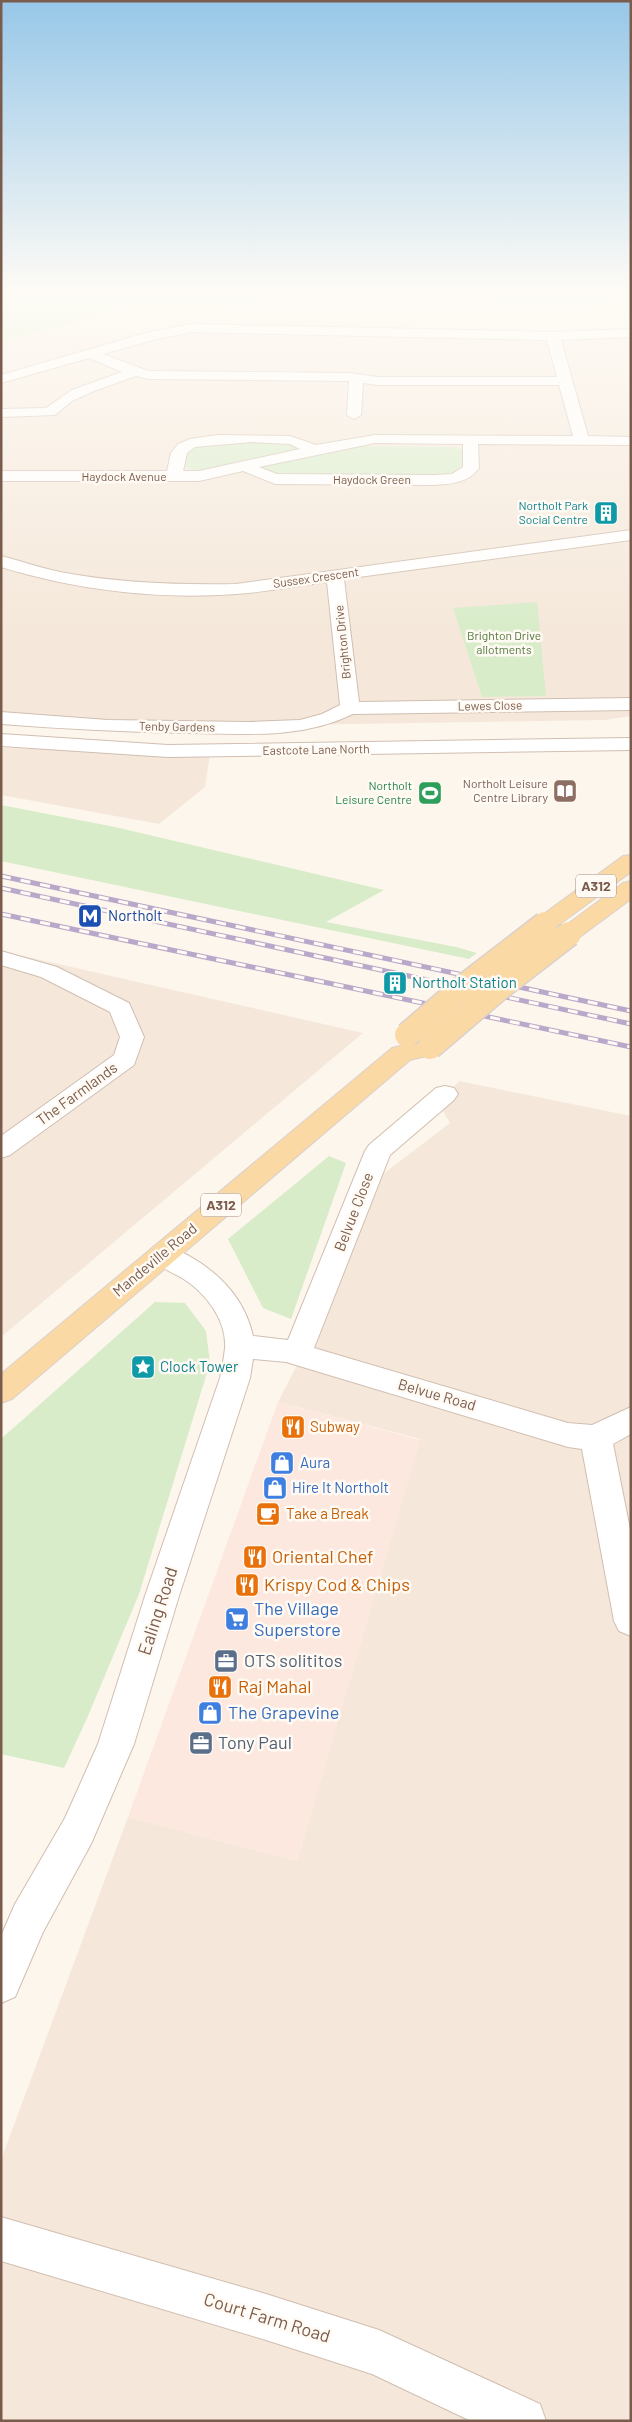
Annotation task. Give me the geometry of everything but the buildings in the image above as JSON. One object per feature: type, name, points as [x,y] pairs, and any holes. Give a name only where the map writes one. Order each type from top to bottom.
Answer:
[{"type":"main road","name":"Mandeville Road","points":[[1,1391],[404,1044],[462,988],[544,924],[631,861]]},
{"type":"main road","name":"Mandeville Road","points":[[404,1044],[430,1047],[498,989],[631,888]]},
{"type":"street","points":[[1,412],[50,412],[55,406]]},
{"type":"street","points":[[354,415],[355,406]]},
{"type":"street","points":[[571,406],[582,442]]},
{"type":"street","points":[[174,477],[179,452],[183,446],[195,441],[210,439],[288,439],[314,450]]},
{"type":"street","name":"Haydock Avenue","points":[[1,476],[199,476],[314,450],[375,439],[631,441]]},
{"type":"street","name":"Haydock Green","points":[[246,466],[258,474],[275,479],[452,479],[466,474],[471,468],[470,441]]},
{"type":"street","name":"Sussex Crescent","points":[[1,561],[58,578],[174,590],[236,588],[627,540]]},
{"type":"street","name":"Brighton Drive","points":[[335,576],[350,708]]},
{"type":"street","name":"Lewes Close","points":[[350,708],[631,704]]},
{"type":"street","name":"Tenby Gardens","points":[[1,718],[108,726],[256,728],[301,726],[329,718],[350,708]]},
{"type":"street","name":"Eastcote Lane North","points":[[1,740],[168,751],[631,744]]},
{"type":"street","name":"The Farmlands","points":[[1,958],[49,972],[120,1008],[132,1037],[125,1059],[12,1127],[1,1149]]},
{"type":"street","name":"Belvue Close","points":[[297,1354],[378,1151],[445,1094]]},
{"type":"street","name":"Ealing Road","points":[[1,1983],[29,1918],[78,1830],[116,1744],[165,1588],[235,1378],[240,1346],[235,1321],[220,1296],[199,1275],[162,1254]]},
{"type":"street","name":"Belvue Road","points":[[240,1346],[297,1354],[568,1435],[596,1438]]},
{"type":"street","points":[[631,1419],[596,1438],[631,1621]]},
{"type":"street","name":"Court Farm Road","points":[[1,2239],[266,2317],[380,2353],[523,2421]]},
{"type":"shaded area","points":[[1,406],[631,406],[631,716],[605,720],[215,726],[31,717],[1,712]]},
{"type":"shaded area","points":[[1,747],[210,754],[205,787],[159,824],[1,795]]},
{"type":"shaded area","points":[[1,951],[363,1033],[1,1337]]},
{"type":"shaded area","points":[[459,1081],[631,1116],[631,2421],[1,2421],[1,2160],[128,1817],[297,1861],[420,1439],[278,1402],[334,1293],[366,1187],[450,1123],[439,1104]]},
{"type":"shaded area","points":[[278,1402],[420,1440],[297,1861],[128,1817]]},
{"type":"green space","points":[[213,441],[286,441],[300,447],[312,456],[364,446],[452,447],[463,450],[464,468],[457,474],[436,477],[284,476],[269,471],[253,460],[208,470],[191,469],[184,466],[189,449]]},
{"type":"green space","name":"Brighton Drive allotments","points":[[537,602],[546,696],[482,697],[453,608]]},
{"type":"green space","points":[[1,805],[115,827],[384,890],[326,922],[456,947],[477,953],[469,959],[1,861]]},
{"type":"green space","points":[[329,1156],[346,1163],[291,1319],[263,1308],[228,1239]]},
{"type":"green space","points":[[155,1302],[185,1303],[206,1331],[210,1363],[139,1594],[64,1768],[1,1754],[1,1439]]},
{"type":"railway","points":[[1,876],[631,1011]]},
{"type":"railway","points":[[1,888],[631,1024]]},
{"type":"railway","points":[[1,914],[631,1047]]},
{"type":"place","name":"Northolt Park Social Centre","points":[[606,513]]},
{"type":"place","name":"Northolt Leisure Centre Library","points":[[565,791]]},
{"type":"place","name":"Northolt Leisure Centre","points":[[430,793]]},
{"type":"place","name":"Northolt","points":[[90,916]]},
{"type":"place","name":"Northolt Station","points":[[395,983]]},
{"type":"place","name":"Clock Tower","points":[[143,1367]]},
{"type":"place","name":"Subway","points":[[293,1427]]},
{"type":"place","name":"Aura","points":[[282,1463]]},
{"type":"place","name":"Hire It Northolt","points":[[275,1488]]},
{"type":"place","name":"Take a Break","points":[[268,1514]]},
{"type":"place","name":"Oriental Chef","points":[[255,1557]]},
{"type":"place","name":"Krispy Cod & Chips","points":[[247,1585]]},
{"type":"place","name":"The Village Superstore","points":[[237,1619]]},
{"type":"place","name":"OTS solititos","points":[[226,1661]]},
{"type":"place","name":"Raj Mahal","points":[[220,1687]]},
{"type":"place","name":"The Grapevine","points":[[210,1713]]},
{"type":"place","name":"Tony Paul","points":[[201,1743]]}]
